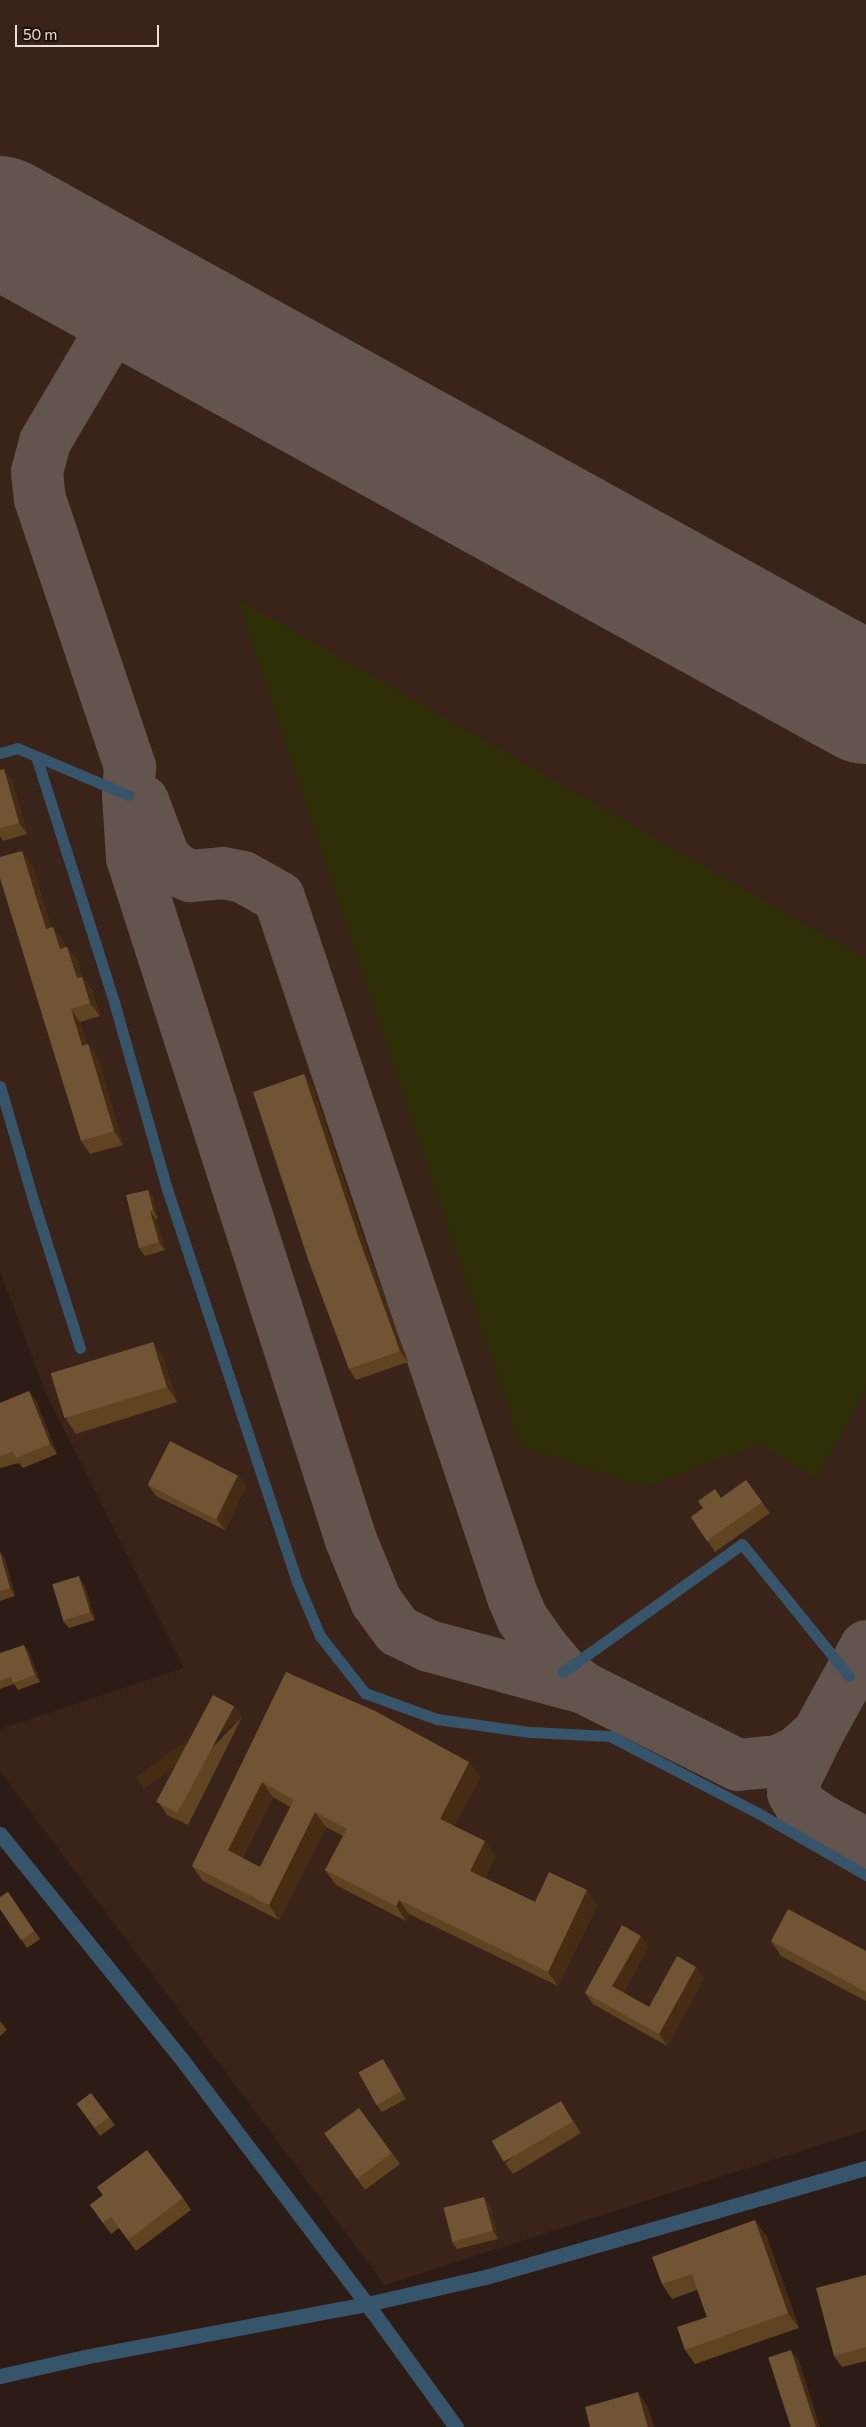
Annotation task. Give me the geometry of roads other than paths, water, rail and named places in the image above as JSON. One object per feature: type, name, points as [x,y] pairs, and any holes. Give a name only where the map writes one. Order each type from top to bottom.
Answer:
[{"type":"street","points":[[0,1834],[180,2057],[367,2304],[456,2427]]},
{"type":"street","points":[[0,2376],[89,2356],[367,2304],[489,2276],[866,2168]]},
{"type":"lane","points":[[0,753],[17,748],[128,795]]},
{"type":"lane","points":[[36,756],[114,1002],[168,1189],[297,1582],[320,1636],[365,1693],[437,1719],[530,1732],[610,1736],[758,1813],[866,1875]]},
{"type":"lane","points":[[0,1086],[34,1204],[80,1348]]},
{"type":"lane","points":[[563,1672],[742,1544],[849,1676]]}]
